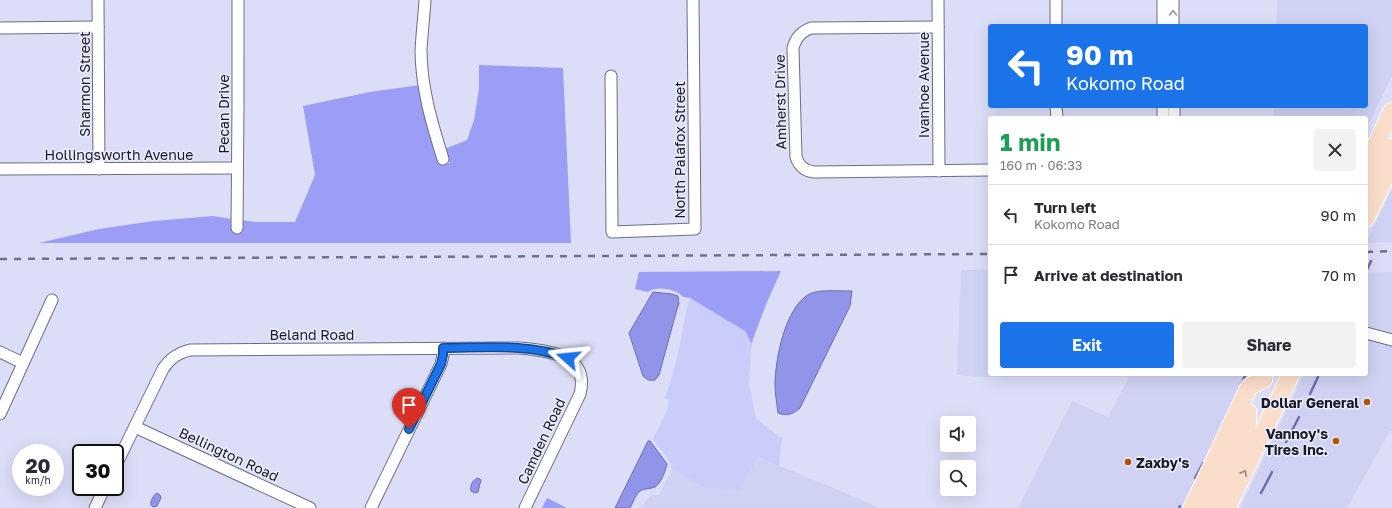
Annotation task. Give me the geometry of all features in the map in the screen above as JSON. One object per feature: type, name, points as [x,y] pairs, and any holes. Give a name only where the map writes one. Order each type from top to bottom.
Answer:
[{"type":"main road","points":[[1368,162],[1392,111]]},
{"type":"main road","points":[[1368,208],[1380,152],[1381,134]]},
{"type":"main road","points":[[1372,188],[1392,147]]},
{"type":"main road","points":[[1372,188],[1392,164]]},
{"type":"main road","points":[[1260,439],[1260,422],[1282,376]]},
{"type":"main road","points":[[1227,508],[1290,376]]},
{"type":"main road","points":[[1202,508],[1266,377]]},
{"type":"main road","points":[[1192,508],[1249,387],[1266,377]]},
{"type":"main road","points":[[1210,508],[1247,431],[1248,412]]},
{"type":"street","name":"Sharmon Street","points":[[98,0],[99,168]]},
{"type":"street","name":"Pecan Drive","points":[[237,228],[238,0]]},
{"type":"street","points":[[425,0],[421,51],[424,78],[429,107],[443,159]]},
{"type":"street","name":"North Palafox Street","points":[[611,76],[612,232],[695,229],[694,0]]},
{"type":"street","name":"Ivanhoe Avenue","points":[[938,0],[939,171]]},
{"type":"street","points":[[1056,0],[1056,24]]},
{"type":"street","points":[[1163,0],[1163,24]]},
{"type":"street","points":[[1173,0],[1173,24]]},
{"type":"street","points":[[0,28],[98,27]]},
{"type":"street","name":"Amherst Drive","points":[[938,27],[811,28],[798,35],[794,48],[796,157],[798,163],[802,168],[814,172],[988,170]]},
{"type":"street","name":"Hollingsworth Avenue","points":[[0,169],[237,168]]},
{"type":"street","points":[[0,414],[52,300]]},
{"type":"street","points":[[1368,334],[1392,340]]},
{"type":"street","points":[[371,508],[441,364],[443,348]]},
{"type":"street","name":"Beland Road","points":[[124,449],[167,363],[174,356],[190,350],[520,348],[538,350],[568,358],[574,364]]},
{"type":"street","points":[[0,352],[23,363]]},
{"type":"street","name":"Camden Road","points":[[525,508],[580,394],[582,378],[579,370],[574,364]]},
{"type":"street","name":"Bellington Road","points":[[135,427],[310,508]]},
{"type":"street","points":[[95,508],[101,496]]},
{"type":"shaded area","points":[[1277,0],[1392,0],[1392,76],[1368,126],[1368,116],[1274,116],[1274,108],[1368,108],[1368,24],[1276,24]]},
{"type":"shaded area","points":[[479,65],[563,68],[571,243],[39,243],[99,229],[154,221],[213,216],[232,219],[232,232],[242,233],[242,220],[255,222],[295,222],[315,175],[303,106],[370,92],[420,85],[430,134],[440,164],[450,163],[444,145],[447,148],[467,140],[474,120],[479,89]]},
{"type":"shaded area","points":[[1392,189],[1392,242],[1368,243],[1368,239]]},
{"type":"shaded area","points":[[961,270],[988,270],[988,376],[1247,376],[1183,508],[1018,508],[1072,401],[1108,417],[1129,377],[979,377],[957,375]]},
{"type":"shaded area","points":[[781,271],[767,302],[752,344],[745,331],[690,298],[683,297],[672,290],[661,288],[648,292],[635,289],[639,272]]},
{"type":"shaded area","points":[[1392,272],[1392,336],[1368,329],[1368,273]]},
{"type":"shaded area","points":[[852,291],[850,306],[800,408],[789,414],[778,413],[775,385],[777,361],[784,332],[797,306],[805,297],[815,292]]},
{"type":"shaded area","points":[[653,292],[678,296],[679,304],[659,375],[655,380],[647,379],[643,376],[629,333]]},
{"type":"shaded area","points":[[690,298],[745,331],[752,344],[749,384],[756,418],[779,437],[782,437],[779,466],[758,457],[739,490],[703,487],[672,469],[670,462],[653,439],[667,410],[669,400],[665,398],[677,358],[685,315]]},
{"type":"shaded area","points":[[1368,339],[1392,345],[1392,431],[1390,431],[1347,508],[1240,508],[1303,376],[1368,376]]},
{"type":"shaded area","points":[[648,441],[650,441],[667,464],[666,470],[655,487],[642,490],[638,493],[630,508],[615,508]]},
{"type":"shaded area","points":[[758,457],[879,508],[640,508],[651,495],[659,495],[672,469],[703,487]]},
{"type":"shaded area","points":[[478,478],[481,480],[478,492],[475,493],[471,491],[471,485],[474,480]]},
{"type":"shaded area","points":[[157,493],[161,498],[157,506],[153,507],[151,505],[151,500]]},
{"type":"shaded area","points":[[547,498],[567,508],[542,508]]},
{"type":"waterway","points":[[1368,268],[1371,261]]},
{"type":"waterway","points":[[1241,384],[1245,376]]},
{"type":"waterway","points":[[1310,394],[1318,377]]},
{"type":"waterway","points":[[1286,442],[1299,417]]},
{"type":"waterway","points":[[1195,478],[1203,463]]},
{"type":"waterway","points":[[1261,493],[1272,472]]},
{"type":"railway","points":[[1368,252],[1392,251]]},
{"type":"railway","points":[[0,259],[988,254]]},
{"type":"place","name":"Dollar General","points":[[1367,402]]},
{"type":"place","name":"Vannoy's Tires Inc.","points":[[1336,441]]},
{"type":"place","name":"Zaxby's","points":[[1128,462]]},
{"type":"route","points":[[409,429],[441,364],[443,348],[520,348],[538,350],[568,358]]}]
